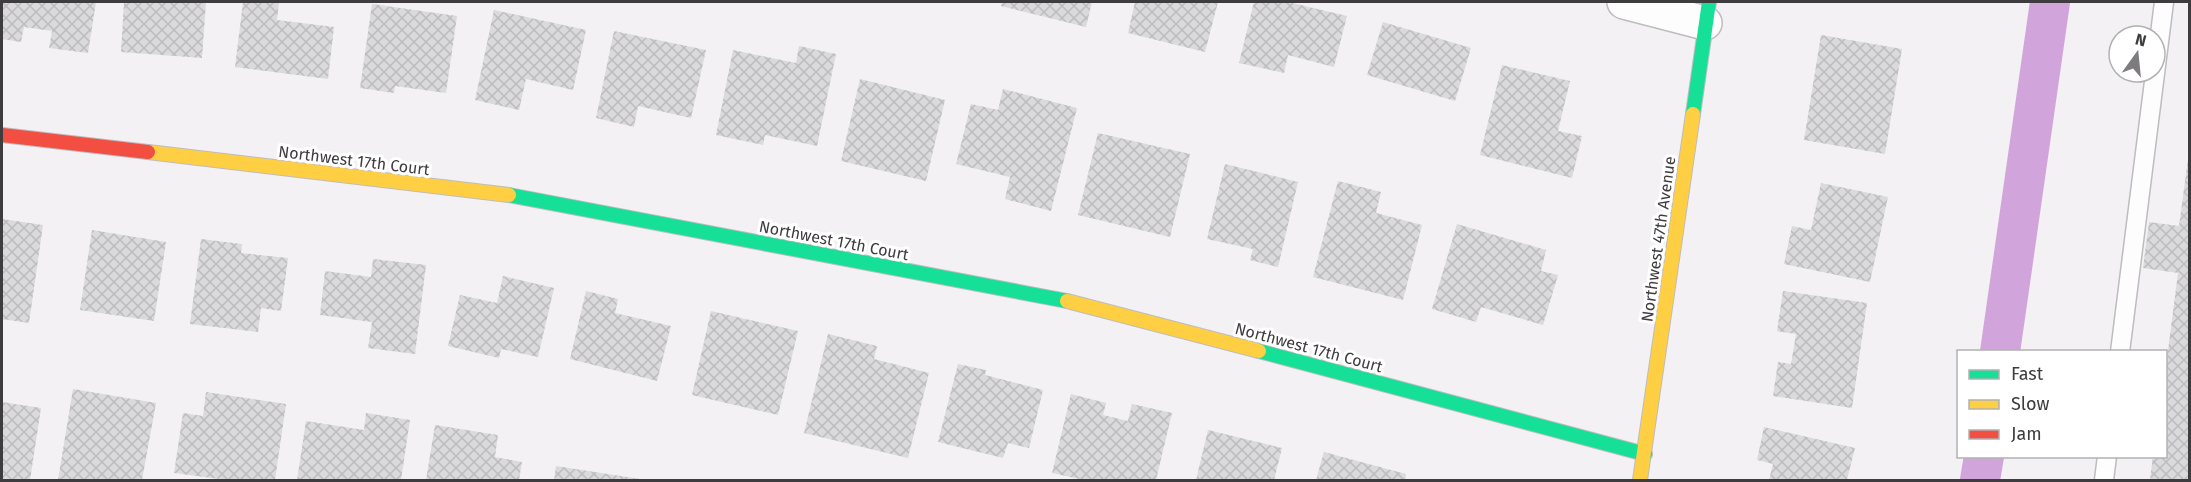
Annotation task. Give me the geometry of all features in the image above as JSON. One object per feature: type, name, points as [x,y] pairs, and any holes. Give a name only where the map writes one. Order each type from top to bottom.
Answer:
[{"type":"street","points":[[1624,2],[1707,12]]},
{"type":"street","name":"Northwest 47th Avenue","points":[[1640,480],[1707,12]]},
{"type":"street","name":"Northwest 17th Court","points":[[2,135],[513,195],[1089,305],[1645,454]]},
{"type":"lane","points":[[2120,350],[2164,2]]},
{"type":"lane","points":[[2104,480],[2107,458]]},
{"type":"building","points":[[2,2],[96,2],[88,53],[49,48],[52,31],[24,27],[21,42],[2,39]]},
{"type":"building","points":[[124,2],[206,2],[202,58],[121,52]]},
{"type":"building","points":[[243,2],[279,2],[277,20],[334,27],[328,79],[235,67]]},
{"type":"building","points":[[1002,2],[1092,2],[1086,27],[1001,6]]},
{"type":"building","points":[[1135,2],[1218,2],[1205,52],[1128,33]]},
{"type":"building","points":[[1254,2],[1288,2],[1347,16],[1334,67],[1288,55],[1284,73],[1239,63]]},
{"type":"building","points":[[372,4],[457,16],[446,93],[395,86],[394,93],[360,88]]},
{"type":"building","points":[[494,10],[586,30],[573,90],[526,79],[519,110],[475,100]]},
{"type":"building","points":[[1383,22],[1471,48],[1455,101],[1367,75]]},
{"type":"building","points":[[614,31],[706,50],[691,118],[638,106],[634,127],[596,118]]},
{"type":"building","points":[[1821,35],[1902,49],[1885,154],[1804,140]]},
{"type":"building","points":[[799,46],[836,54],[817,146],[765,135],[763,145],[716,135],[733,50],[796,63]]},
{"type":"building","points":[[1502,65],[1570,81],[1558,131],[1582,136],[1572,178],[1480,155]]},
{"type":"building","points":[[860,79],[945,100],[926,181],[841,161]]},
{"type":"building","points":[[1003,89],[1077,108],[1051,211],[1005,199],[1010,177],[956,164],[971,104],[998,110]]},
{"type":"building","points":[[1098,133],[1190,154],[1170,237],[1078,215]]},
{"type":"building","points":[[2188,159],[2190,480],[2150,480],[2153,458],[2167,458],[2167,358],[2178,273],[2143,268],[2149,222],[2179,226]]},
{"type":"building","points":[[1225,164],[1298,182],[1278,267],[1250,260],[1253,249],[1207,239]]},
{"type":"building","points":[[1338,181],[1381,192],[1376,213],[1422,225],[1403,300],[1313,277]]},
{"type":"building","points":[[1821,183],[1888,197],[1870,282],[1784,264],[1792,226],[1811,230]]},
{"type":"building","points":[[2,219],[43,225],[29,323],[2,319]]},
{"type":"building","points":[[1457,224],[1546,250],[1541,271],[1558,275],[1543,325],[1481,307],[1476,322],[1432,309]]},
{"type":"building","points":[[92,230],[166,242],[154,321],[80,310]]},
{"type":"building","points":[[201,239],[242,244],[241,253],[288,258],[281,311],[261,308],[258,332],[190,324]]},
{"type":"building","points":[[373,259],[426,265],[415,354],[368,348],[372,322],[320,315],[325,271],[371,277]]},
{"type":"building","points":[[503,276],[554,288],[538,357],[501,349],[499,358],[448,346],[460,295],[497,303]]},
{"type":"building","points":[[586,291],[618,299],[615,313],[671,326],[657,381],[570,359]]},
{"type":"building","points":[[1783,291],[1867,303],[1852,408],[1773,396],[1778,362],[1791,364],[1796,334],[1777,331]]},
{"type":"building","points":[[711,311],[798,331],[778,415],[692,395]]},
{"type":"building","points":[[828,334],[877,346],[874,359],[929,373],[908,458],[804,433]]},
{"type":"building","points":[[958,364],[986,370],[985,375],[1043,390],[1029,448],[1008,443],[1003,458],[938,442]]},
{"type":"building","points":[[73,389],[156,403],[142,480],[58,480]]},
{"type":"building","points":[[206,392],[286,404],[275,480],[227,480],[174,473],[183,413],[203,416]]},
{"type":"building","points":[[1071,394],[1106,403],[1103,415],[1128,421],[1132,404],[1172,413],[1156,480],[1084,480],[1052,473]]},
{"type":"building","points":[[2,402],[41,408],[30,480],[2,480]]},
{"type":"building","points":[[366,413],[410,420],[401,480],[297,480],[306,421],[364,430]]},
{"type":"building","points":[[435,425],[498,435],[495,457],[522,462],[519,480],[426,480]]},
{"type":"building","points":[[1764,427],[1855,448],[1847,480],[1769,480],[1773,464],[1757,460]]},
{"type":"building","points":[[1208,430],[1282,448],[1274,480],[1196,480]]},
{"type":"building","points":[[1324,452],[1406,474],[1405,480],[1316,480]]},
{"type":"building","points":[[556,466],[640,479],[640,480],[554,480]]},
{"type":"waterway","points":[[2000,350],[2050,2]]},
{"type":"waterway","points":[[1980,480],[1984,458]]},
{"type":"traffic: fast","points":[[1693,114],[1709,2]]},
{"type":"traffic: fast","points":[[509,195],[1067,301]]},
{"type":"traffic: fast","points":[[1259,351],[1645,454]]},
{"type":"traffic: slow","points":[[1640,480],[1693,114]]},
{"type":"traffic: slow","points":[[148,152],[509,195]]},
{"type":"traffic: slow","points":[[1067,301],[1259,351]]},
{"type":"traffic: jam","points":[[2,135],[148,152]]}]
